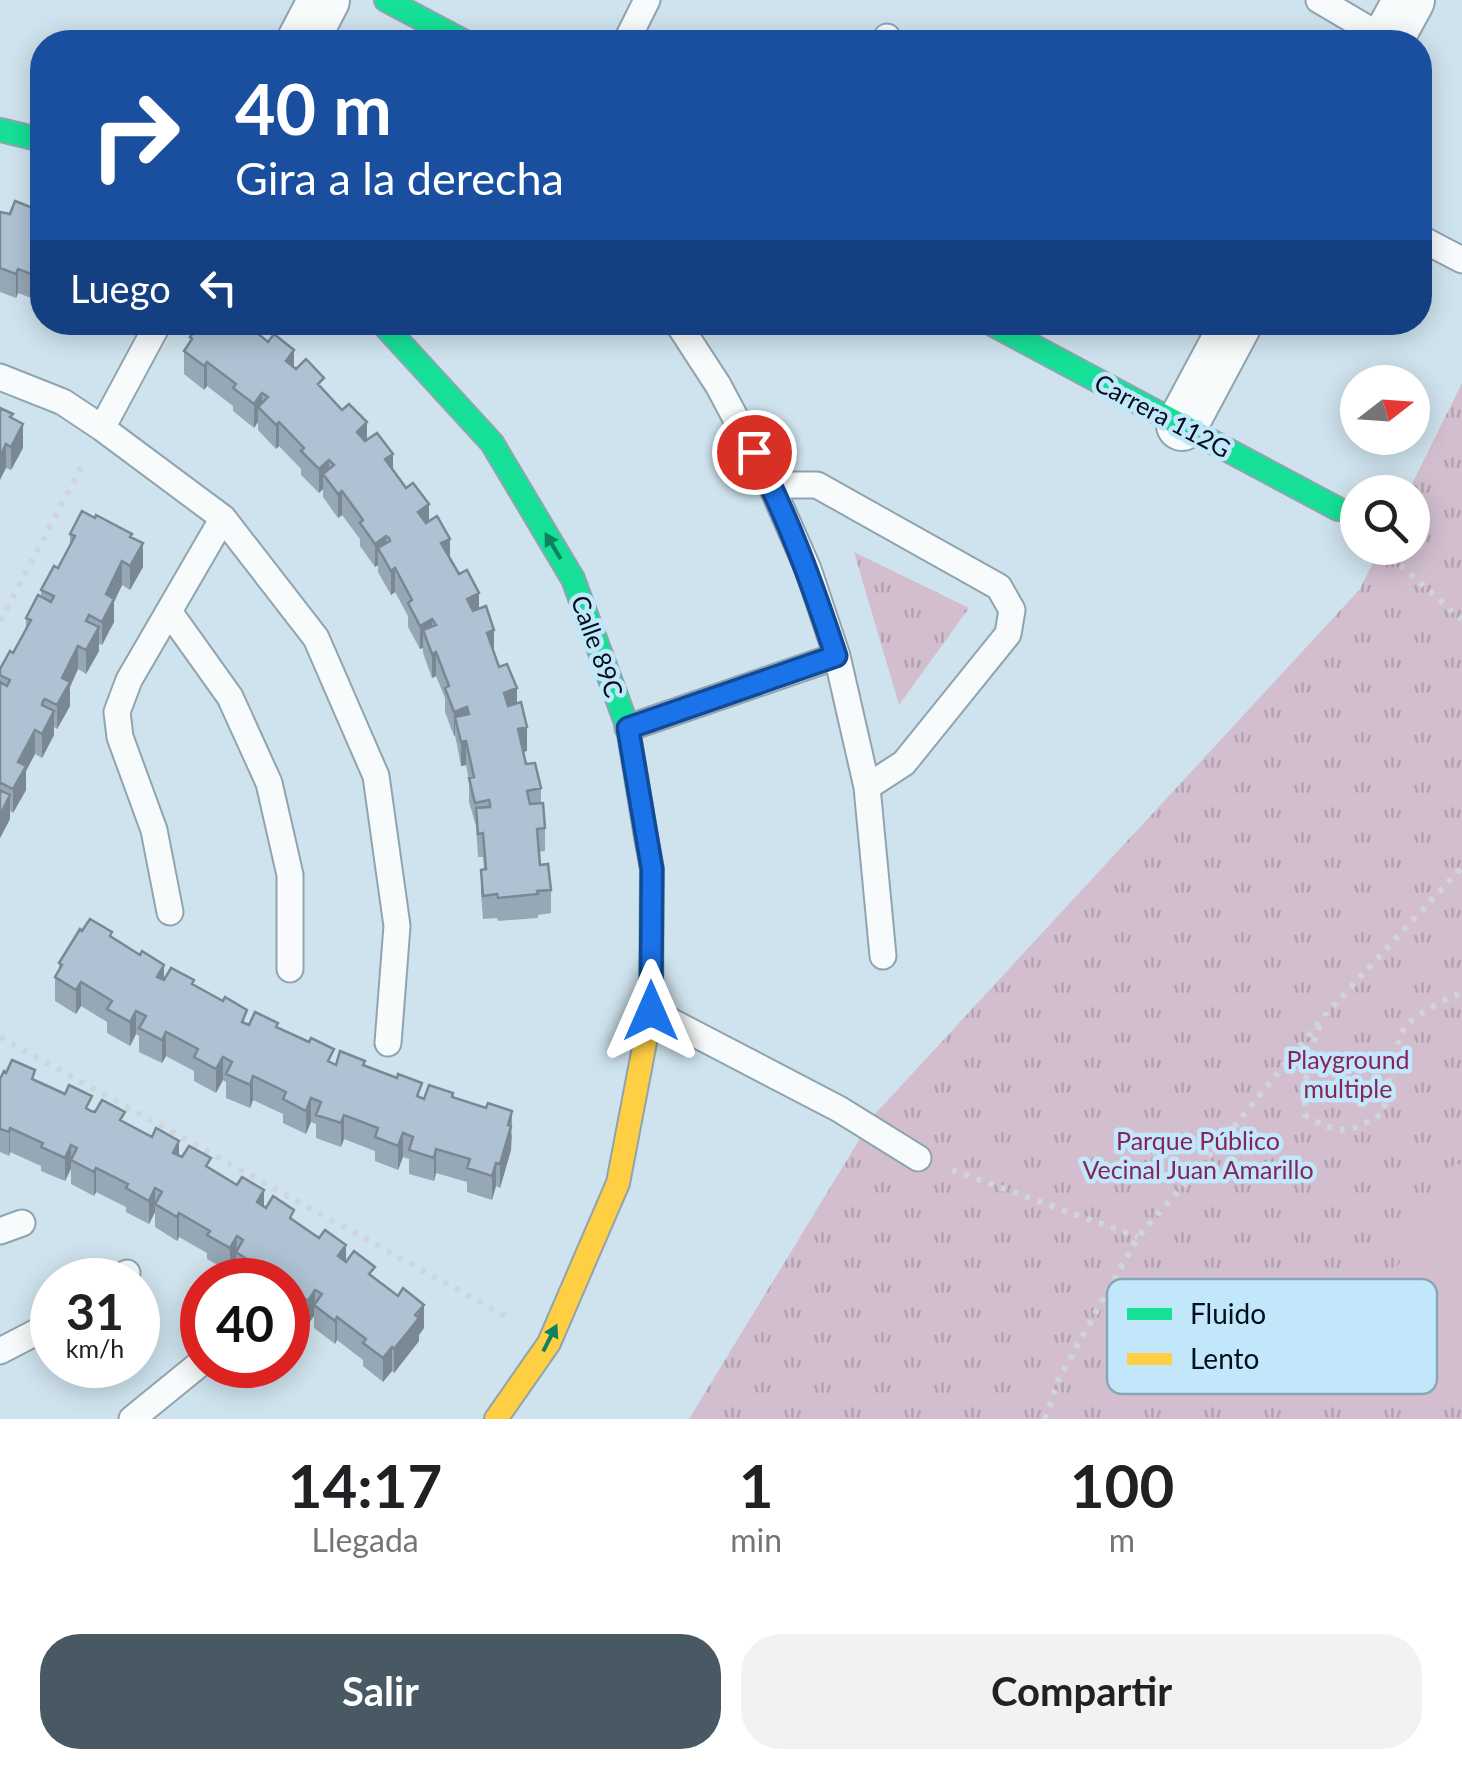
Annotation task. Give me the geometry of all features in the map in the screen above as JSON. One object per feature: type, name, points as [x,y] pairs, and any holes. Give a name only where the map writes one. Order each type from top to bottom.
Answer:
[{"type":"street","points":[[308,30],[324,0]]},
{"type":"street","points":[[386,0],[442,30]]},
{"type":"street","points":[[0,130],[30,137]]},
{"type":"street","name":"Calle 89C","points":[[393,335],[492,443],[574,579],[628,728],[652,869],[651,1011],[618,1183],[549,1343],[496,1419]]},
{"type":"street","name":"Carrera 112G","points":[[1012,335],[1338,508]]},
{"type":"street","points":[[1182,425],[1229,335]]},
{"type":"lane","points":[[632,30],[648,0]]},
{"type":"lane","points":[[1319,0],[1394,28]]},
{"type":"lane","points":[[1432,244],[1462,260]]},
{"type":"lane","points":[[102,428],[152,335]]},
{"type":"lane","points":[[685,335],[718,385],[771,485],[808,570],[836,656],[867,787],[884,956]]},
{"type":"lane","points":[[0,377],[62,402],[223,518],[316,638],[376,776],[398,926],[388,1042]]},
{"type":"lane","points":[[771,485],[817,485],[999,586],[1012,610],[1008,634],[904,762],[867,787]]},
{"type":"lane","points":[[170,912],[154,830],[120,737],[117,712],[129,680],[223,518]]},
{"type":"lane","points":[[170,613],[230,697],[270,783],[290,875],[290,970]]},
{"type":"lane","points":[[628,728],[836,656]]},
{"type":"lane","points":[[651,1011],[839,1109],[918,1158]]},
{"type":"lane","points":[[0,1351],[30,1335]]},
{"type":"lane","points":[[132,1419],[180,1380]]},
{"type":"path","points":[[0,621],[102,428]]},
{"type":"path","points":[[1400,565],[1462,620]]},
{"type":"path","points":[[1115,1279],[1138,1237],[1324,1015],[1462,868]]},
{"type":"path","points":[[1324,1015],[1309,1052],[1306,1115],[1328,1128],[1342,1130],[1383,1113],[1404,1028],[1446,998],[1462,993]]},
{"type":"path","points":[[0,1038],[488,1305],[549,1343]]},
{"type":"path","points":[[918,1158],[1138,1237]]},
{"type":"path","points":[[1045,1419],[1060,1378],[1107,1293]]},
{"type":"green space","name":"Parque Público Vecinal Juan Amarillo","points":[[1462,383],[1462,1419],[689,1419],[875,1114],[1360,589],[1372,565],[1430,565],[1430,475],[1416,475],[1426,455],[1430,455],[1430,448]]},
{"type":"green space","points":[[854,552],[969,608],[899,705]]},
{"type":"green space","points":[[1455,1162],[1462,1166],[1462,1403],[1437,1389],[1437,1279],[1390,1279]]},
{"type":"building","points":[[15,201],[30,207],[30,274],[18,269],[16,274],[0,268],[0,212],[10,214]]},
{"type":"building","points":[[260,335],[268,342],[275,335],[294,350],[286,361],[296,369],[306,359],[324,378],[318,384],[342,410],[349,404],[367,422],[357,432],[365,441],[377,433],[393,454],[385,459],[406,488],[413,483],[429,504],[418,512],[426,523],[437,516],[450,539],[441,543],[459,574],[467,570],[479,593],[467,599],[473,611],[486,606],[494,630],[487,633],[499,667],[507,664],[517,688],[504,693],[508,706],[521,702],[527,727],[518,729],[526,764],[535,763],[541,788],[527,791],[530,804],[543,803],[545,828],[537,829],[540,865],[548,864],[551,890],[498,898],[497,894],[483,896],[481,870],[486,869],[476,808],[490,804],[489,800],[475,803],[466,741],[461,742],[455,717],[469,714],[467,707],[454,712],[445,688],[449,686],[423,630],[436,625],[432,619],[420,626],[395,568],[391,571],[378,548],[389,538],[386,536],[375,544],[342,491],[338,494],[323,474],[334,465],[329,460],[319,469],[279,422],[276,425],[258,407],[268,397],[262,393],[254,404],[207,362],[204,366],[184,351],[190,337]]},
{"type":"building","points":[[0,408],[23,424],[11,447],[6,444],[0,457]]},
{"type":"building","points":[[82,511],[143,543],[130,566],[122,561],[106,594],[114,599],[102,622],[89,615],[86,621],[99,627],[86,650],[78,646],[62,678],[70,682],[57,705],[43,701],[42,705],[54,711],[42,734],[35,730],[18,762],[26,766],[13,789],[0,785],[0,682],[7,686],[10,680],[0,675],[0,669],[31,620],[26,618],[38,595],[51,602],[54,596],[41,590],[75,536],[70,534]]},
{"type":"building","points":[[0,790],[10,795],[0,815]]},
{"type":"building","points":[[90,919],[140,955],[142,951],[164,965],[157,977],[164,980],[171,968],[194,980],[192,984],[247,1010],[242,1022],[249,1025],[255,1012],[278,1023],[276,1027],[334,1049],[328,1061],[336,1065],[340,1051],[365,1061],[363,1065],[422,1083],[417,1096],[424,1099],[429,1085],[486,1108],[488,1103],[512,1111],[500,1164],[496,1163],[492,1176],[467,1168],[470,1159],[436,1149],[434,1158],[409,1150],[413,1137],[403,1133],[398,1146],[375,1137],[378,1128],[344,1115],[341,1123],[316,1115],[321,1102],[311,1098],[306,1111],[283,1099],[286,1092],[253,1076],[250,1085],[226,1074],[232,1062],[223,1057],[216,1069],[194,1057],[198,1049],[166,1032],[162,1040],[139,1028],[146,1016],[136,1011],[130,1022],[107,1009],[112,1001],[81,982],[76,990],[55,977],[62,965],[59,963]]},
{"type":"building","points":[[12,1060],[35,1070],[32,1079],[65,1094],[69,1085],[92,1096],[86,1108],[91,1111],[95,1112],[102,1100],[125,1112],[120,1120],[152,1137],[156,1128],[179,1141],[173,1153],[182,1157],[189,1146],[211,1158],[206,1166],[237,1185],[242,1177],[264,1190],[257,1202],[266,1208],[273,1196],[294,1210],[290,1218],[319,1238],[325,1230],[346,1245],[338,1256],[346,1262],[354,1251],[375,1267],[369,1274],[398,1296],[403,1288],[424,1305],[415,1315],[419,1318],[383,1358],[363,1343],[366,1339],[314,1305],[322,1294],[315,1290],[310,1298],[310,1258],[245,1258],[236,1252],[243,1240],[237,1236],[230,1248],[207,1235],[210,1231],[155,1204],[162,1192],[155,1188],[149,1201],[126,1188],[128,1184],[71,1160],[77,1148],[71,1145],[65,1158],[10,1128],[9,1132],[0,1129],[0,1079]]},
{"type":"traffic: fast","points":[[386,0],[442,30]]},
{"type":"traffic: fast","points":[[0,130],[30,137]]},
{"type":"traffic: fast","points":[[393,335],[492,443],[573,579],[628,728],[646,837]]},
{"type":"traffic: fast","points":[[1012,335],[1338,509]]},
{"type":"traffic: slow","points":[[496,1419],[549,1343],[618,1183],[651,1011],[652,869],[646,837]]},
{"type":"route","points":[[651,1011],[652,869],[628,728],[836,656],[808,570],[754,452]]},
{"type":"park label","name":"Playground multiple","points":[[1348,1074]]}]
